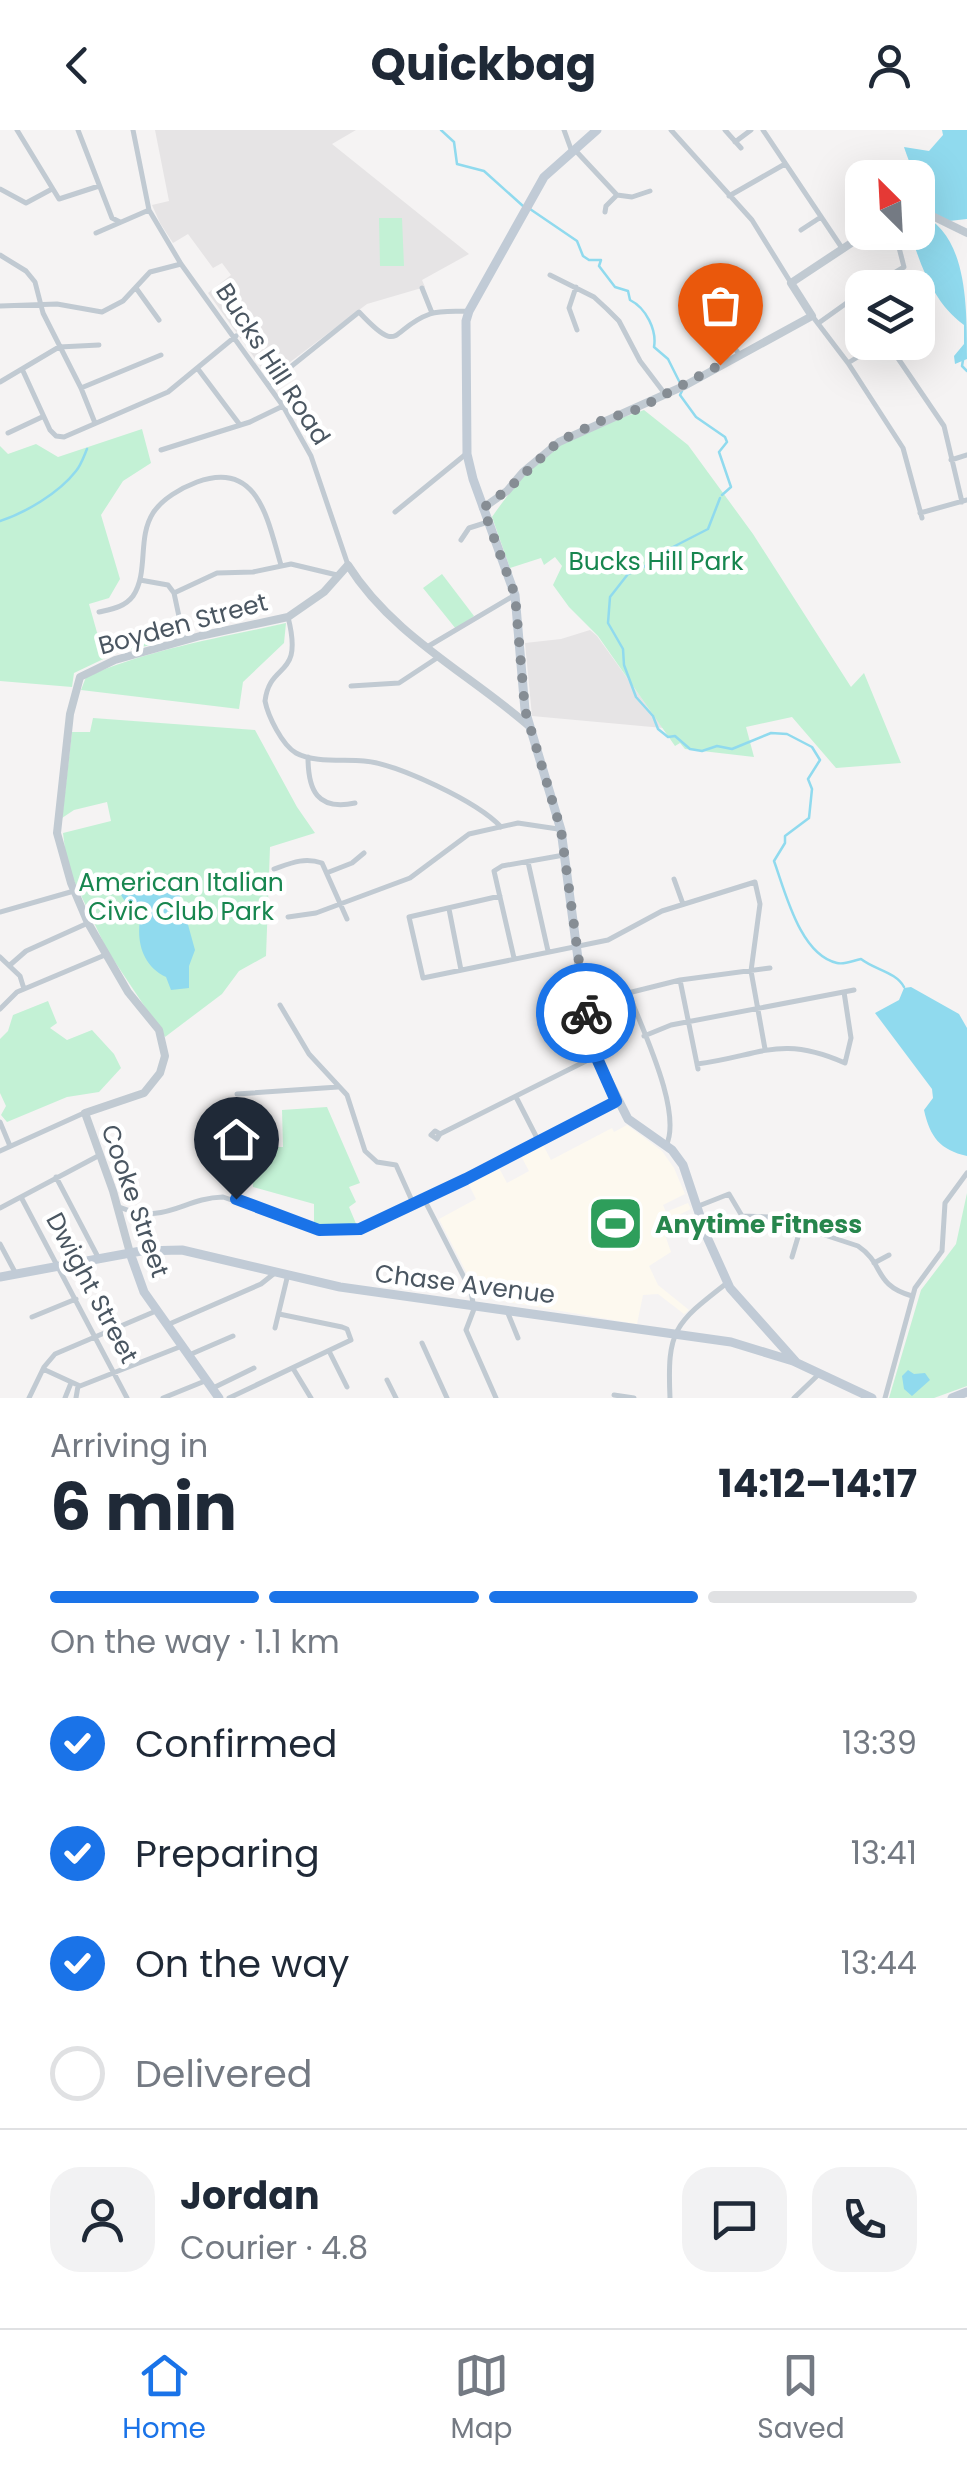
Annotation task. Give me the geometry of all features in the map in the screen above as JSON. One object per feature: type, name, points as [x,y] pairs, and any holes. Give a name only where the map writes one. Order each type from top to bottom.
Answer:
[{"type":"main road","points":[[597,130],[544,176],[469,311],[467,454],[515,595],[530,726],[561,830],[584,1004],[596,1056],[616,1101],[636,1126],[666,1146],[683,1165],[727,1283],[796,1362]]},
{"type":"main road","name":"Chase Avenue","points":[[0,1277],[130,1253],[188,1250],[340,1287],[675,1333],[770,1353],[872,1398]]},
{"type":"main road","name":"Cooke Street","points":[[130,1253],[140,1285],[220,1398]]},
{"type":"main road","points":[[770,1353],[781,1343]]},
{"type":"main road","points":[[952,1398],[967,1392]]},
{"type":"street","points":[[17,130],[59,199],[98,186]]},
{"type":"street","points":[[78,130],[112,218],[120,222]]},
{"type":"street","name":"Bucks Hill Road","points":[[133,130],[149,210],[181,264],[236,336],[311,456],[348,566],[362,587],[436,658],[504,703],[530,726]]},
{"type":"street","points":[[564,130],[573,150],[617,195],[632,197],[650,191]]},
{"type":"street","points":[[671,130],[752,220],[848,363],[903,448],[921,516],[965,501],[944,426],[890,348],[877,344],[848,363]]},
{"type":"street","points":[[726,130],[738,145],[751,130]]},
{"type":"street","points":[[763,130],[843,248],[791,283]]},
{"type":"street","points":[[730,196],[784,164]]},
{"type":"street","points":[[0,189],[26,203],[52,189]]},
{"type":"street","points":[[605,212],[617,195]]},
{"type":"street","points":[[96,232],[149,210]]},
{"type":"street","points":[[801,230],[821,217]]},
{"type":"street","points":[[935,217],[967,233]]},
{"type":"street","points":[[0,255],[35,282],[41,305],[95,423]]},
{"type":"street","points":[[0,306],[41,305],[102,312],[123,301],[150,272],[181,264]]},
{"type":"street","points":[[550,275],[594,298],[619,321],[640,361],[665,394]]},
{"type":"street","points":[[136,288],[159,320]]},
{"type":"street","points":[[422,288],[432,313]]},
{"type":"street","points":[[576,288],[569,308],[577,330]]},
{"type":"street","points":[[483,508],[558,442],[665,394],[845,302]]},
{"type":"street","points":[[268,385],[359,312],[378,332],[390,338],[432,313],[469,311]]},
{"type":"street","points":[[722,331],[739,354]]},
{"type":"street","points":[[23,371],[42,417],[56,436],[64,437],[156,399],[236,336]]},
{"type":"street","points":[[0,382],[59,347],[99,345]]},
{"type":"street","points":[[82,388],[161,356]]},
{"type":"street","points":[[198,369],[240,425]]},
{"type":"street","points":[[161,450],[240,425],[282,406]]},
{"type":"street","points":[[8,433],[42,417]]},
{"type":"street","points":[[395,512],[467,454]]},
{"type":"street","points":[[952,460],[967,455]]},
{"type":"street","points":[[99,612],[128,602],[140,580],[146,530],[153,513],[182,489],[215,477],[230,478],[256,494],[281,565]]},
{"type":"street","points":[[461,540],[469,528],[488,522]]},
{"type":"street","points":[[174,593],[218,574],[254,572],[281,565],[298,564],[336,575]]},
{"type":"street","name":"Boyden Street","points":[[0,1150],[84,1113],[144,1093],[164,1064],[159,1030],[133,1000],[88,924],[74,891],[57,826],[76,684],[86,672],[114,660],[288,617],[324,592],[348,566]]},
{"type":"street","points":[[140,580],[168,585],[174,593],[184,640]]},
{"type":"street","points":[[426,648],[515,595]]},
{"type":"street","points":[[288,617],[294,652],[269,687],[266,707],[290,748],[308,757],[391,766],[474,804],[501,826]]},
{"type":"street","points":[[351,686],[399,683],[436,658]]},
{"type":"street","points":[[308,757],[308,785],[318,798],[345,806],[355,804]]},
{"type":"street","points":[[288,917],[316,913],[410,878],[460,838],[501,826],[534,824],[561,830]]},
{"type":"street","points":[[328,872],[364,854]]},
{"type":"street","points":[[514,959],[494,870],[564,855]]},
{"type":"street","points":[[274,869],[310,859],[322,863],[347,919]]},
{"type":"street","points":[[528,862],[548,951]]},
{"type":"street","points":[[674,879],[682,904]]},
{"type":"street","points":[[500,896],[410,917],[423,978],[608,940],[682,904],[755,882],[760,904],[751,971],[765,1049]]},
{"type":"street","points":[[0,912],[74,891]]},
{"type":"street","points":[[448,908],[461,970]]},
{"type":"street","points":[[10,965],[26,952],[88,924]]},
{"type":"street","points":[[0,1009],[24,989],[106,955]]},
{"type":"street","points":[[0,957],[20,976],[24,989]]},
{"type":"street","points":[[584,1004],[680,980],[770,968]]},
{"type":"street","points":[[680,980],[698,1067],[765,1049],[800,1047],[844,1063],[851,1038],[844,992]]},
{"type":"street","points":[[644,1036],[688,1022],[854,990]]},
{"type":"street","points":[[629,994],[666,1098],[672,1132],[666,1146]]},
{"type":"street","points":[[280,1005],[305,1049],[346,1096],[364,1151],[377,1162],[396,1165],[413,1203]]},
{"type":"street","points":[[440,1134],[596,1056]]},
{"type":"street","points":[[238,1094],[338,1087]]},
{"type":"street","points":[[516,1097],[540,1142]]},
{"type":"street","points":[[117,1206],[143,1213],[171,1213],[223,1197],[319,1230],[360,1229],[616,1101]]},
{"type":"street","name":"Cooke Street","points":[[84,1113],[130,1253]]},
{"type":"street","points":[[0,1122],[10,1146]]},
{"type":"street","points":[[0,1208],[98,1156]]},
{"type":"street","points":[[885,1398],[912,1296],[942,1251],[945,1203],[967,1173]]},
{"type":"street","points":[[56,1177],[100,1258]]},
{"type":"street","points":[[696,1207],[729,1194],[742,1216],[767,1217],[858,1246],[891,1289],[912,1296]]},
{"type":"street","name":"Dwight Street","points":[[21,1197],[128,1398]]},
{"type":"street","points":[[424,1199],[470,1289],[474,1304],[466,1330],[496,1398]]},
{"type":"street","points":[[792,1257],[801,1227]]},
{"type":"street","points":[[0,1244],[16,1274]]},
{"type":"street","points":[[874,1264],[889,1255]]},
{"type":"street","points":[[167,1325],[283,1273]]},
{"type":"street","points":[[275,1328],[283,1273]]},
{"type":"street","points":[[670,1398],[669,1356],[675,1333],[691,1312],[727,1283]]},
{"type":"street","points":[[32,1317],[76,1300]]},
{"type":"street","points":[[506,1308],[518,1338]]},
{"type":"street","points":[[29,1398],[43,1369],[58,1352],[156,1310]]},
{"type":"street","points":[[229,1398],[351,1340],[347,1329],[279,1314]]},
{"type":"street","points":[[66,1398],[74,1385],[233,1336]]},
{"type":"street","points":[[422,1343],[447,1398]]},
{"type":"street","points":[[329,1350],[347,1386]]},
{"type":"street","points":[[163,1398],[254,1368]]},
{"type":"street","points":[[43,1369],[74,1385]]},
{"type":"street","points":[[294,1370],[311,1398]]},
{"type":"street","points":[[794,1398],[820,1373]]},
{"type":"street","points":[[387,1380],[396,1398]]},
{"type":"street","points":[[74,1385],[76,1398]]},
{"type":"street","points":[[260,1386],[264,1397]]},
{"type":"street","points":[[614,1396],[634,1398]]},
{"type":"shaded area","points":[[155,130],[356,130],[332,144],[469,254],[422,280],[425,287],[367,304],[269,378],[208,293],[231,275],[222,263],[213,268],[188,234],[173,243],[160,223],[152,205],[169,201]]},
{"type":"shaded area","points":[[590,630],[663,728],[532,716],[525,643],[561,639]]},
{"type":"shaded area","points":[[627,1125],[662,1151],[674,1168],[685,1194],[663,1205],[666,1212],[688,1203],[691,1209],[670,1219],[676,1231],[665,1235],[671,1252],[649,1266],[658,1285],[689,1310],[684,1314],[658,1294],[643,1295],[637,1324],[479,1297],[439,1219],[476,1199],[468,1183],[499,1168],[507,1183],[529,1171],[521,1156],[543,1145],[551,1160],[612,1128],[614,1132]]},
{"type":"green space","points":[[379,218],[402,218],[404,266],[380,266]]},
{"type":"green space","name":"Bucks Hill Park","points":[[644,410],[688,445],[753,534],[851,687],[864,673],[901,763],[836,768],[792,717],[746,727],[754,757],[685,749],[680,743],[675,746],[598,636],[553,585],[562,566],[555,557],[544,565],[541,558],[510,568],[492,517],[519,481],[540,459],[576,433]]},
{"type":"green space","points":[[142,429],[151,463],[123,481],[101,515],[120,579],[109,598],[89,604],[98,636],[155,631],[156,644],[118,652],[74,673],[72,687],[0,681],[0,446],[8,454],[36,444],[58,457]]},
{"type":"green space","points":[[442,574],[474,616],[456,629],[423,588]]},
{"type":"green space","points":[[286,623],[284,643],[243,682],[239,709],[81,690],[86,677],[135,659]]},
{"type":"green space","name":"American Italian Civic Club Park","points":[[93,718],[255,730],[315,833],[270,847],[266,956],[239,971],[222,994],[165,1037],[107,950],[67,866],[63,833],[111,821],[107,802],[74,810],[62,818],[72,732],[90,732]]},
{"type":"green space","points":[[48,1001],[57,1023],[50,1028],[67,1040],[92,1030],[121,1068],[99,1092],[67,1097],[7,1122],[1,1115],[6,1106],[0,1093],[0,1039],[8,1031],[13,1015]]},
{"type":"green space","points":[[327,1107],[360,1183],[349,1187],[356,1202],[349,1207],[357,1226],[314,1223],[314,1204],[253,1187],[245,1131],[265,1115],[265,1147],[283,1147],[282,1110]]},
{"type":"green space","points":[[967,1193],[967,1386],[934,1398],[889,1398],[921,1290],[956,1244]]},
{"type":"water","points":[[942,130],[967,130],[967,219],[949,221],[935,214],[935,160],[909,160],[904,147],[929,151],[943,135]]},
{"type":"water","points":[[935,223],[955,253],[964,293],[967,359],[955,364],[954,356],[964,344],[964,325],[936,295],[935,270],[924,270],[916,250],[935,250]]},
{"type":"water","points":[[139,873],[179,892],[195,950],[189,966],[189,988],[171,990],[166,977],[145,957],[139,930],[142,911],[126,901],[120,890],[120,884]]},
{"type":"water","points":[[911,987],[959,1014],[967,1028],[967,1156],[943,1146],[933,1135],[924,1110],[933,1098],[932,1089],[875,1013],[899,1000],[904,988]]},
{"type":"water","points":[[908,1370],[925,1373],[930,1380],[912,1396],[904,1389],[902,1376]]},
{"type":"waterway","points":[[441,130],[454,142],[457,164],[484,171],[523,206]]},
{"type":"waterway","points":[[530,209],[577,241],[583,256],[601,260],[599,266],[615,287],[628,291],[630,300],[649,320],[654,347],[668,359],[679,381]]},
{"type":"waterway","points":[[963,360],[967,371]]},
{"type":"waterway","points":[[682,391],[680,395],[696,417],[727,442],[719,452],[731,487],[722,495]]},
{"type":"waterway","points":[[0,521],[31,507],[60,487],[78,469],[87,449]]},
{"type":"waterway","points":[[720,498],[708,529],[628,574],[610,597],[608,623],[623,649],[624,665],[636,697],[668,737],[675,736],[690,749],[702,751],[717,746],[732,749],[771,733],[787,734],[812,747],[820,760],[808,779],[812,789],[809,818],[785,836],[774,861],[789,904],[804,935],[824,958],[840,963],[861,959],[896,978],[904,987]]},
{"type":"way so far","points":[[586,1013],[561,830],[525,710],[515,595],[483,508],[558,442],[598,422],[638,409],[720,365]]},
{"type":"place","name":"Anytime Fitness","points":[[616,1224]]},
{"type":"route","points":[[236,1199],[319,1230],[360,1229],[540,1142],[616,1101],[600,1069],[586,1013]]}]
